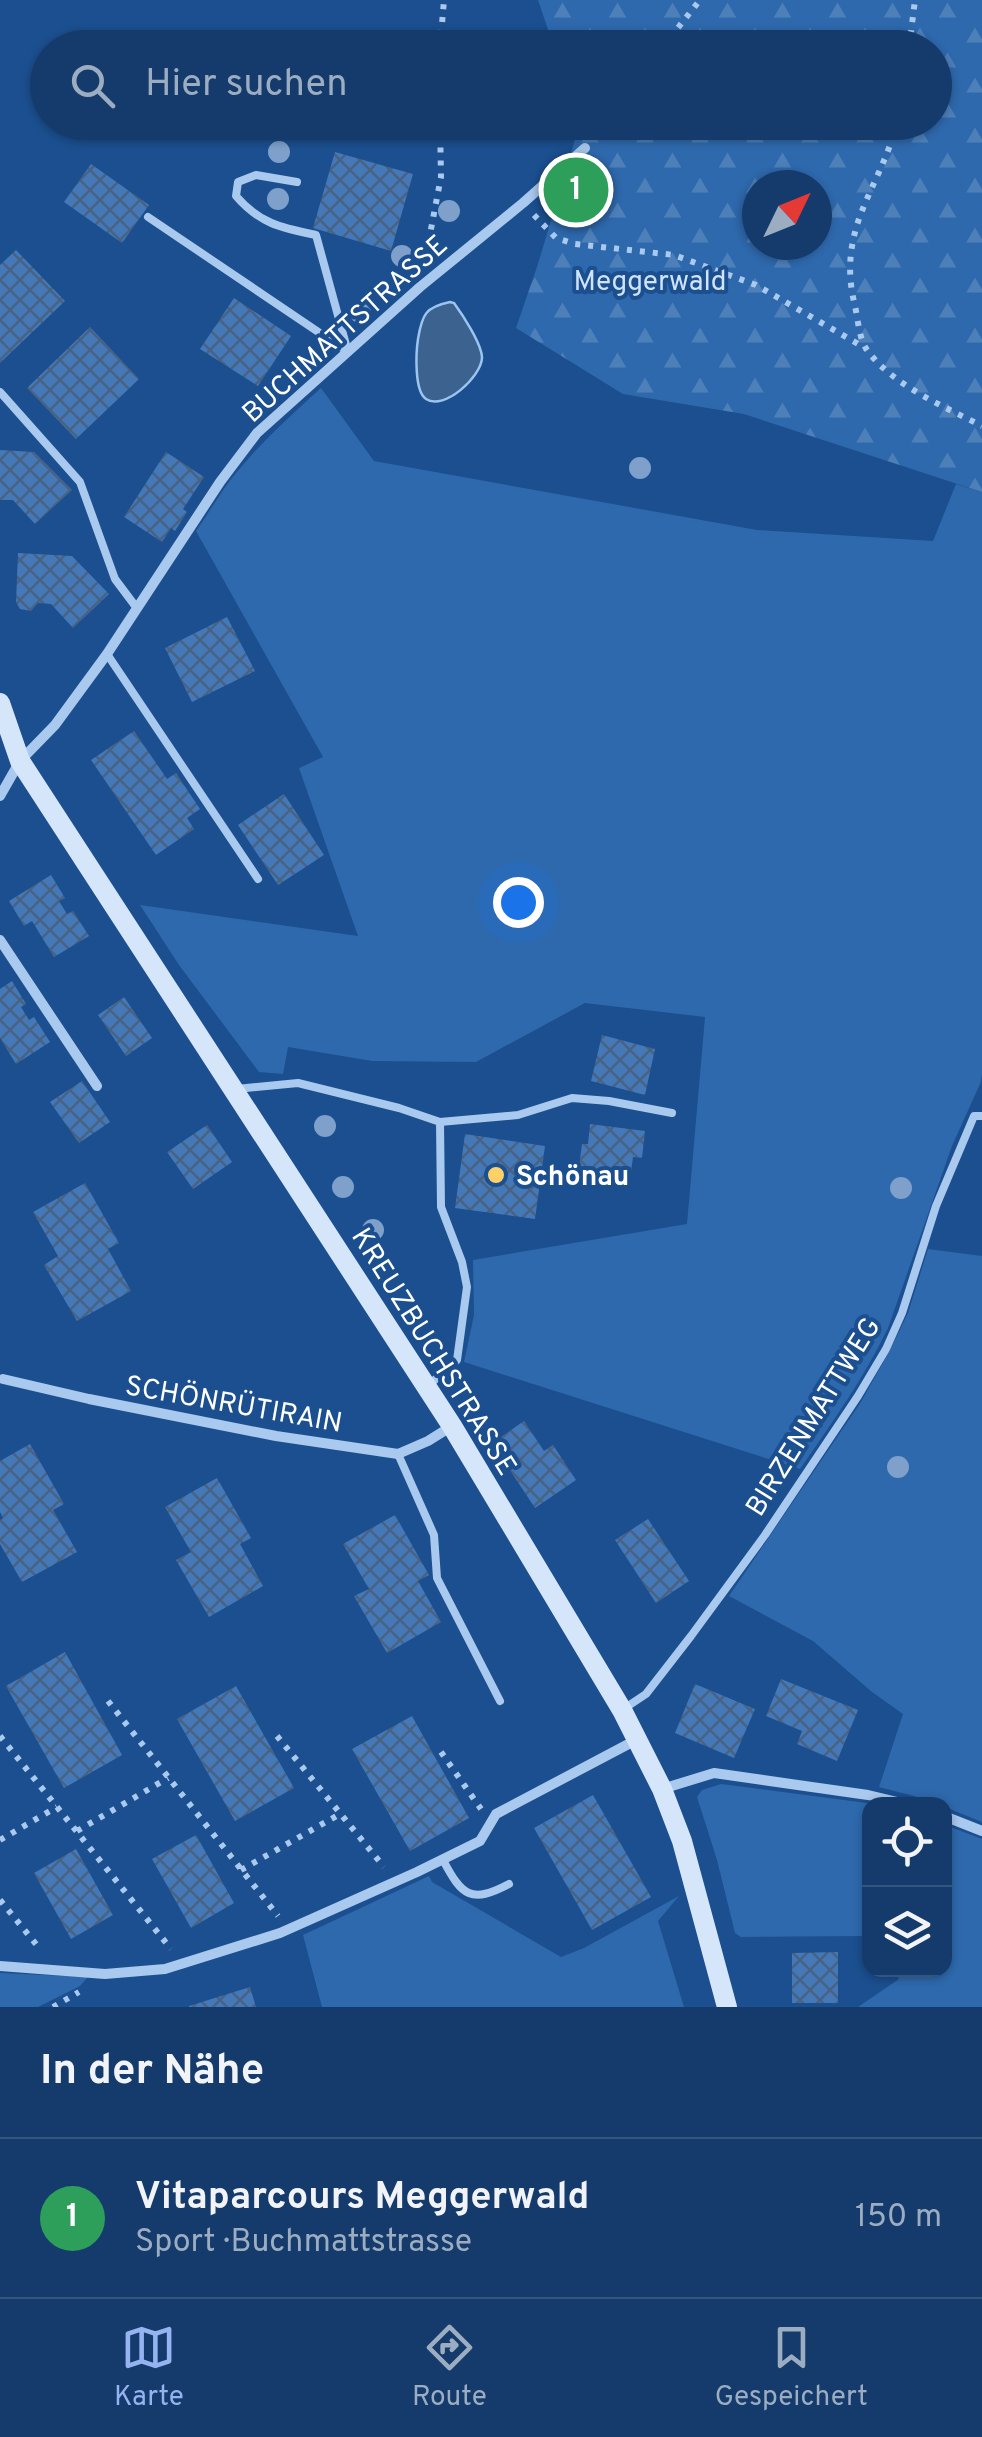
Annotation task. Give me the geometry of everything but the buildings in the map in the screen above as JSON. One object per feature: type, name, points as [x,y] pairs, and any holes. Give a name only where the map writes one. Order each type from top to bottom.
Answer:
[{"type":"street","name":"BUCHMATTSTRASSE","points":[[0,796],[20,761],[55,725],[107,654],[220,482],[257,434],[420,287],[585,148]]},
{"type":"street","name":"KREUZBUCHSTRASSE","points":[[0,703],[20,761],[452,1426],[622,1710],[662,1789],[682,1841],[727,2007]]},
{"type":"street","name":"KREUZBUCHSTRASSE","points":[[0,743],[20,761]]},
{"type":"street","points":[[0,940],[97,1086]]},
{"type":"street","name":"SCHÖNRÜTIRAIN","points":[[3,1380],[276,1436],[398,1454]]},
{"type":"street","points":[[398,1454],[452,1426]]},
{"type":"street","points":[[0,1966],[106,1974],[165,1969],[288,1929],[480,1841],[496,1814],[638,1739]]},
{"type":"street","points":[[662,1789],[714,1772],[876,1797]]},
{"type":"street","points":[[952,1819],[982,1831]]},
{"type":"lane","points":[[297,182],[256,175],[238,182],[236,196],[250,212],[278,227],[316,235],[348,352]]},
{"type":"lane","points":[[148,217],[348,352]]},
{"type":"lane","points":[[0,392],[80,482],[114,579],[136,607]]},
{"type":"lane","points":[[107,654],[258,878]]},
{"type":"lane","points":[[236,1090],[298,1083],[440,1122],[518,1115],[572,1098],[672,1113]]},
{"type":"lane","name":"BIRZENMATTWEG","points":[[622,1710],[646,1694],[691,1636],[765,1535],[858,1396],[902,1313],[936,1206],[974,1116],[982,1116]]},
{"type":"lane","points":[[427,1387],[457,1360],[466,1286],[462,1262],[441,1207],[440,1122]]},
{"type":"lane","points":[[398,1454],[434,1536],[438,1578],[500,1701]]},
{"type":"lane","points":[[443,1860],[454,1880],[471,1894],[490,1894],[509,1884]]},
{"type":"path","points":[[442,30],[444,0]]},
{"type":"path","points":[[676,30],[700,0]]},
{"type":"path","points":[[911,30],[915,0]]},
{"type":"path","points":[[420,287],[440,178],[440,140]]},
{"type":"path","points":[[864,348],[849,280],[850,251],[860,216],[893,140]]},
{"type":"path","points":[[523,203],[556,238],[575,244],[674,256],[756,285],[864,348],[887,372],[928,398],[982,426]]},
{"type":"path","points":[[108,1702],[288,1929]]},
{"type":"path","points":[[0,1736],[182,1963]]},
{"type":"path","points":[[278,1736],[396,1882]]},
{"type":"path","points":[[441,1752],[480,1808],[496,1814]]},
{"type":"path","points":[[76,1831],[168,1778]]},
{"type":"path","points":[[0,1840],[57,1807]]},
{"type":"path","points":[[241,1870],[340,1814]]},
{"type":"path","points":[[0,1900],[57,1970]]},
{"type":"green space","name":"Meggerwald","points":[[538,0],[982,0],[982,492],[744,414],[623,394],[516,328],[575,140],[952,140],[952,30],[548,30]]},
{"type":"green space","points":[[321,388],[374,461],[757,530],[933,541],[956,484],[982,492],[982,1075],[952,1146],[888,1328],[858,1382],[800,1469],[464,1362],[474,1315],[473,1260],[687,1224],[705,1017],[585,1003],[476,1062],[372,1061],[288,1047],[283,1074],[259,1072],[179,965],[140,905],[358,936],[299,768],[323,757],[196,531],[242,466]]},
{"type":"green space","points":[[928,1249],[982,1256],[982,1822],[952,1810],[952,1797],[917,1797],[879,1787],[903,1714],[813,1641],[729,1596],[861,1402],[908,1313]]},
{"type":"green space","points":[[721,1784],[862,1802],[862,1936],[741,1937],[735,1933],[697,1797],[702,1790]]},
{"type":"green space","points":[[952,1828],[982,1839],[982,2007],[858,2007],[899,1979],[952,1977]]},
{"type":"green space","points":[[429,1876],[432,1882],[561,1957],[679,1896],[658,1921],[684,2007],[322,2007],[303,1935]]},
{"type":"green space","points":[[0,1973],[88,1977],[80,1986],[38,2007],[0,2007]]},
{"type":"shaded area","points":[[450,302],[471,329],[482,358],[469,382],[451,396],[434,401],[426,399],[419,388],[418,339],[427,313]]},
{"type":"place","name":"Vitaparcours Meggerwald","points":[[576,190]]},
{"type":"place","name":"Schönau","points":[[496,1175]]}]
